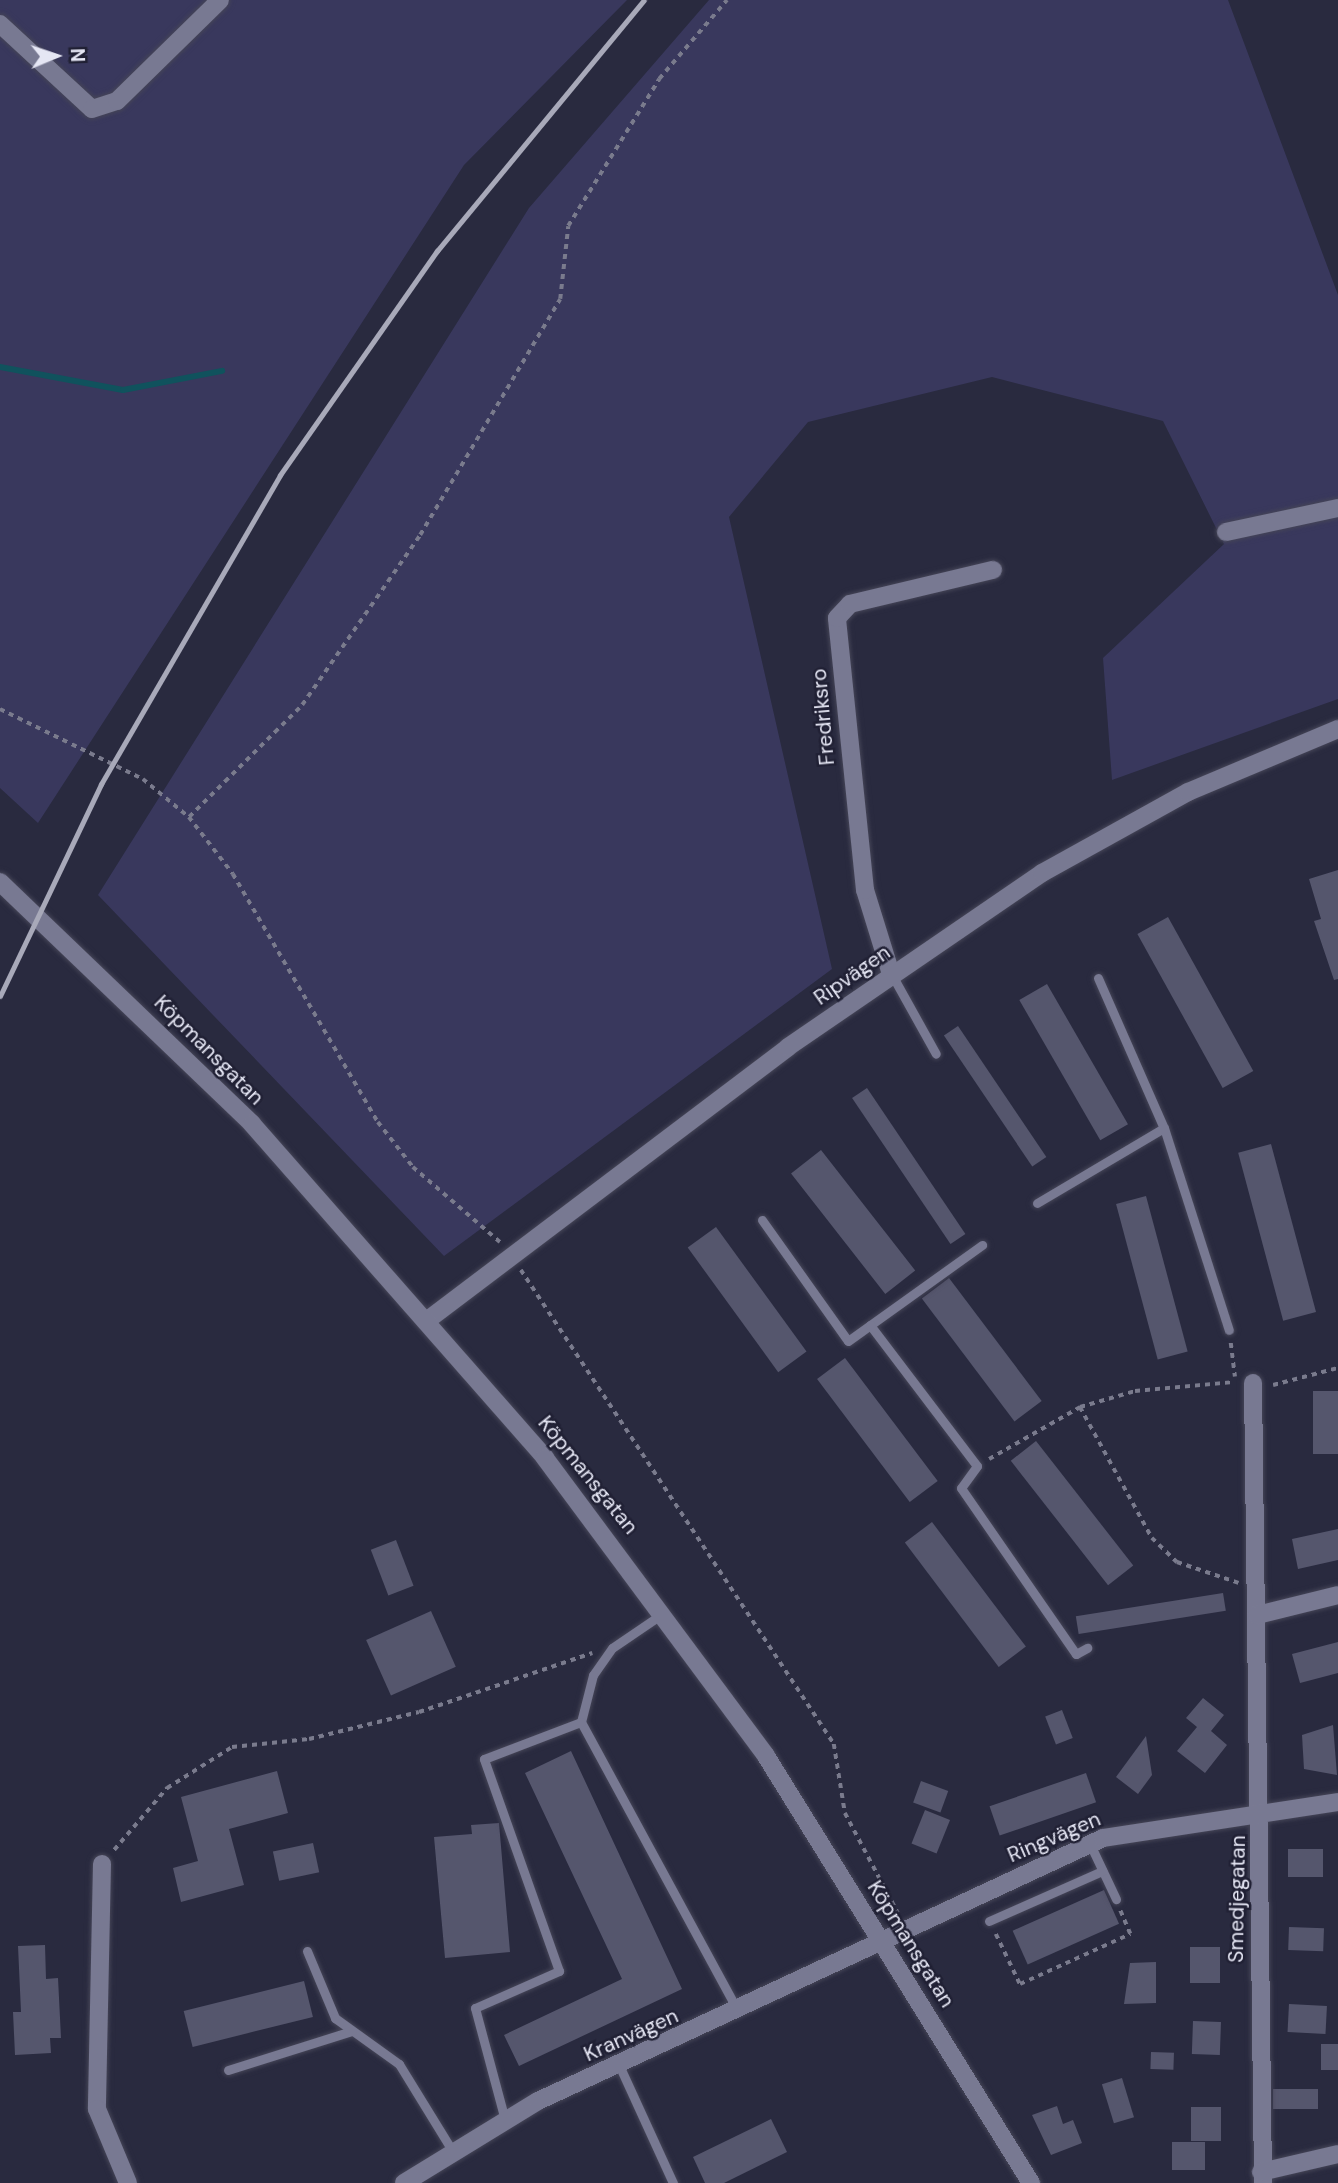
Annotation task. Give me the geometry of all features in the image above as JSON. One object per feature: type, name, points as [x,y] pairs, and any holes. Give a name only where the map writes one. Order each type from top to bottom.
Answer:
[{"type":"street","points":[[0,24],[92,109],[117,101],[220,0]]},
{"type":"street","points":[[1226,532],[1338,508]]},
{"type":"street","name":"Fredriksro","points":[[891,974],[865,890],[837,618],[850,604],[993,570]]},
{"type":"street","name":"Ripvägen","points":[[429,1319],[891,974],[1124,824],[1338,729]]},
{"type":"street","name":"Köpmansgatan","points":[[0,882],[252,1124],[429,1319],[665,1612],[885,1944],[1031,2183]]},
{"type":"street","name":"Smedjegatan","points":[[1245,1382],[1257,1583],[1262,2177]]},
{"type":"street","points":[[1257,1615],[1338,1595]]},
{"type":"street","name":"Ringvägen","points":[[885,1944],[1090,1844],[1261,1810],[1338,1802]]},
{"type":"street","points":[[102,1864],[97,2109],[128,2183]]},
{"type":"street","name":"Kranvägen","points":[[404,2183],[452,2150],[505,2120],[618,2065],[885,1944]]},
{"type":"street","points":[[1262,2177],[1338,2154]]},
{"type":"lane","points":[[891,974],[936,1054]]},
{"type":"lane","points":[[1098,978],[1164,1128],[1229,1330]]},
{"type":"lane","points":[[1037,1203],[1164,1128]]},
{"type":"lane","points":[[762,1220],[848,1341],[982,1245]]},
{"type":"lane","points":[[870,1325],[977,1466],[961,1488],[1076,1654],[1087,1648]]},
{"type":"lane","points":[[665,1612],[612,1648],[593,1675],[581,1722],[738,2011]]},
{"type":"lane","points":[[505,2120],[475,2008],[559,1971],[484,1759],[581,1722]]},
{"type":"lane","points":[[1090,1844],[1116,1899]]},
{"type":"lane","points":[[989,1921],[1102,1871]]},
{"type":"lane","points":[[307,1951],[335,2018],[399,2064],[452,2150]]},
{"type":"lane","points":[[228,2070],[352,2031]]},
{"type":"lane","points":[[618,2065],[673,2183]]},
{"type":"path","points":[[189,817],[302,705],[420,535],[560,299],[568,226],[659,79],[727,0]]},
{"type":"path","points":[[0,709],[143,779],[189,817],[233,874],[378,1122],[412,1167],[477,1217],[512,1255],[834,1744],[845,1813],[908,1932],[922,1973]]},
{"type":"path","points":[[1229,1330],[1245,1382]]},
{"type":"path","points":[[977,1466],[1040,1424],[1080,1407],[1135,1391],[1245,1382],[1277,1385],[1338,1368]]},
{"type":"path","points":[[1080,1407],[1152,1538],[1177,1562],[1257,1583]]},
{"type":"path","points":[[102,1864],[167,1788],[232,1747],[309,1740],[419,1712],[612,1648]]},
{"type":"path","points":[[989,1921],[1020,1984],[1130,1934],[1116,1899]]},
{"type":"shaded area","points":[[0,0],[627,0],[464,165],[38,823],[0,788]]},
{"type":"shaded area","points":[[709,0],[1228,0],[1338,295],[1338,699],[1112,780],[1103,658],[1224,544],[1163,421],[992,377],[808,422],[729,517],[832,969],[444,1256],[98,895],[529,208]]},
{"type":"building","points":[[1338,870],[1338,979],[1334,980],[1314,921],[1321,919],[1309,879]]},
{"type":"building","points":[[1168,917],[1253,1071],[1223,1088],[1137,934]]},
{"type":"building","points":[[1047,984],[1128,1124],[1100,1140],[1019,1000]]},
{"type":"building","points":[[958,1026],[1046,1157],[1032,1166],[944,1036]]},
{"type":"building","points":[[867,1088],[965,1234],[950,1244],[852,1098]]},
{"type":"building","points":[[1271,1144],[1316,1312],[1283,1321],[1238,1153]]},
{"type":"building","points":[[821,1150],[915,1271],[885,1294],[791,1173]]},
{"type":"building","points":[[1146,1196],[1188,1352],[1158,1360],[1116,1204]]},
{"type":"building","points":[[716,1227],[807,1352],[778,1372],[688,1248]]},
{"type":"building","points":[[949,1278],[1042,1401],[1015,1421],[922,1298]]},
{"type":"building","points":[[845,1358],[938,1481],[910,1502],[817,1379]]},
{"type":"building","points":[[1313,1391],[1338,1391],[1338,1454],[1313,1454]]},
{"type":"building","points":[[1036,1441],[1133,1566],[1108,1585],[1011,1461]]},
{"type":"building","points":[[932,1522],[1026,1647],[999,1667],[905,1542]]},
{"type":"building","points":[[1338,1529],[1338,1560],[1298,1569],[1292,1539]]},
{"type":"building","points":[[396,1540],[414,1586],[388,1595],[371,1550]]},
{"type":"building","points":[[1223,1593],[1226,1611],[1079,1634],[1076,1616]]},
{"type":"building","points":[[431,1611],[456,1667],[391,1696],[366,1640]]},
{"type":"building","points":[[1338,1642],[1338,1673],[1300,1683],[1292,1654]]},
{"type":"building","points":[[1203,1698],[1224,1715],[1211,1731],[1227,1745],[1205,1773],[1177,1751],[1197,1727],[1186,1718]]},
{"type":"building","points":[[1062,1710],[1073,1738],[1056,1744],[1045,1716]]},
{"type":"building","points":[[1333,1725],[1337,1775],[1304,1769],[1302,1735]]},
{"type":"building","points":[[1146,1736],[1152,1775],[1138,1794],[1116,1777]]},
{"type":"building","points":[[571,1751],[682,1989],[519,2066],[504,2035],[622,1979],[525,1773]]},
{"type":"building","points":[[277,1771],[288,1813],[229,1829],[244,1885],[181,1902],[173,1868],[198,1861],[181,1797]]},
{"type":"building","points":[[1086,1773],[1096,1802],[1000,1836],[990,1806]]},
{"type":"building","points":[[921,1781],[948,1791],[940,1813],[913,1803]]},
{"type":"building","points":[[925,1810],[950,1820],[937,1853],[912,1843]]},
{"type":"building","points":[[499,1823],[510,1952],[445,1958],[434,1837],[472,1834],[471,1825]]},
{"type":"building","points":[[313,1843],[319,1872],[279,1881],[273,1852]]},
{"type":"building","points":[[1288,1849],[1323,1849],[1323,1877],[1288,1877]]},
{"type":"building","points":[[1104,1890],[1119,1924],[1028,1964],[1013,1931]]},
{"type":"building","points":[[1289,1927],[1324,1928],[1323,1951],[1288,1950]]},
{"type":"building","points":[[45,1945],[46,1979],[58,1978],[61,2038],[50,2038],[51,2053],[15,2055],[13,2012],[21,2012],[18,1946]]},
{"type":"building","points":[[1190,1947],[1220,1947],[1220,1983],[1190,1983]]},
{"type":"building","points":[[1156,1962],[1156,2003],[1124,2004],[1130,1963]]},
{"type":"building","points":[[304,1981],[313,2017],[193,2047],[184,2011]]},
{"type":"building","points":[[1289,2004],[1327,2006],[1325,2034],[1288,2032]]},
{"type":"building","points":[[1193,2021],[1221,2022],[1220,2055],[1192,2054]]},
{"type":"building","points":[[1321,2044],[1338,2044],[1338,2070],[1321,2070]]},
{"type":"building","points":[[1151,2052],[1174,2053],[1173,2070],[1150,2069]]},
{"type":"building","points":[[1122,2078],[1134,2117],[1114,2123],[1102,2084]]},
{"type":"building","points":[[1273,2089],[1318,2089],[1318,2109],[1273,2109]]},
{"type":"building","points":[[1057,2106],[1063,2124],[1073,2120],[1082,2143],[1051,2155],[1032,2115]]},
{"type":"building","points":[[1191,2107],[1221,2107],[1221,2141],[1191,2141]]},
{"type":"building","points":[[771,2119],[787,2152],[724,2183],[705,2183],[693,2157]]},
{"type":"building","points":[[1172,2142],[1205,2142],[1205,2170],[1172,2170]]},
{"type":"waterway","points":[[0,367],[123,390],[222,371]]},
{"type":"railway","points":[[0,996],[101,784],[280,475],[437,251],[644,0]]}]
